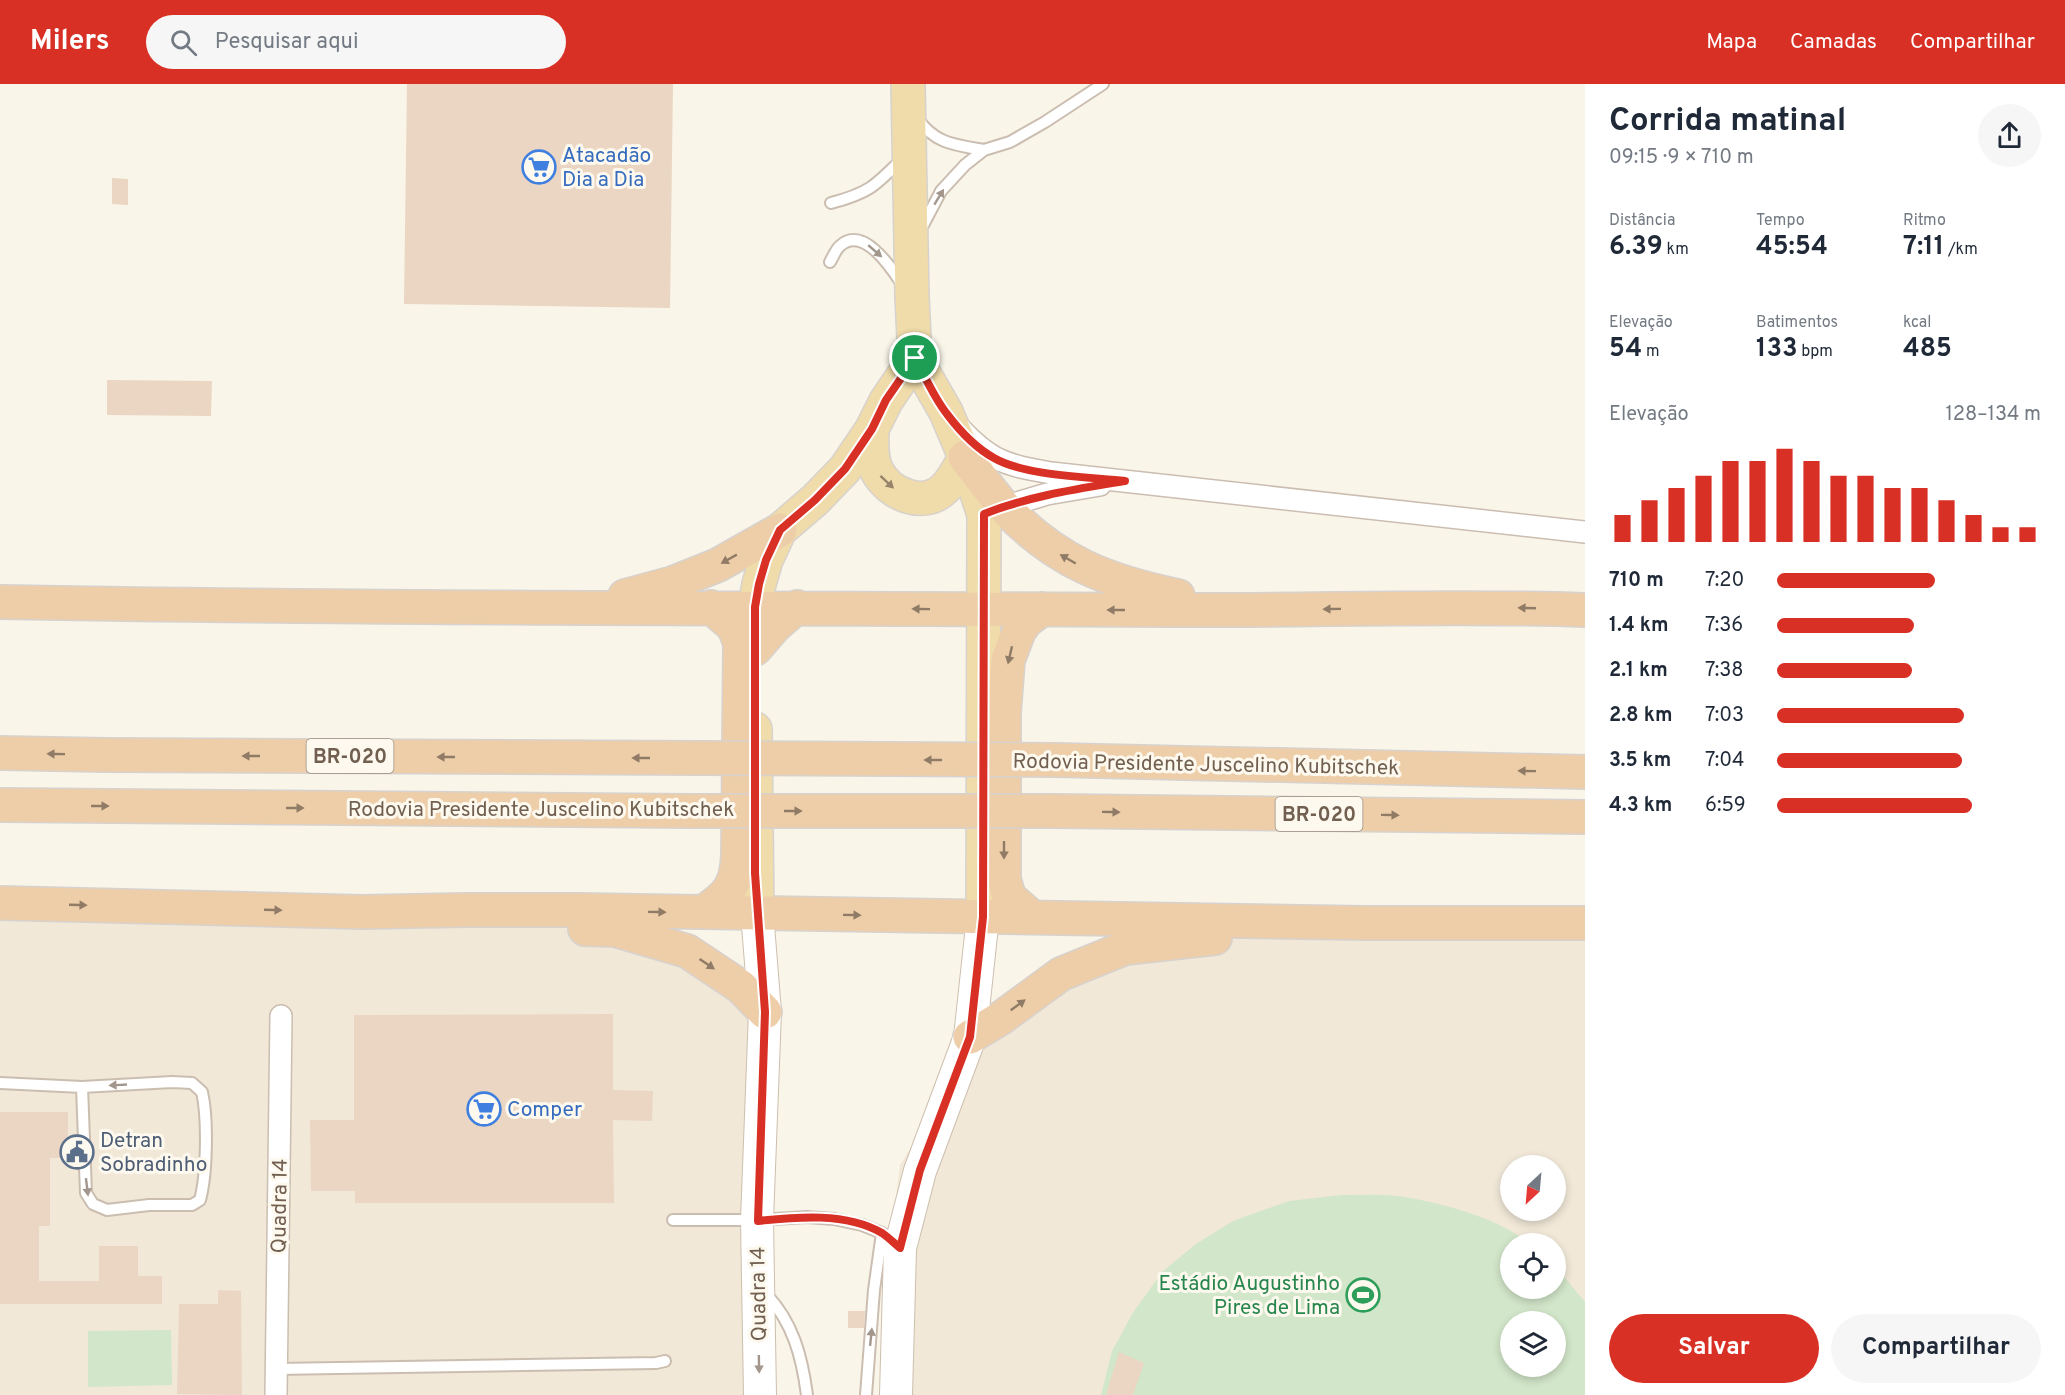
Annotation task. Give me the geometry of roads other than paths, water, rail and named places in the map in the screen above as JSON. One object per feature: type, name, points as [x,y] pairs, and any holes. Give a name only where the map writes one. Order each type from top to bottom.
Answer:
[{"type":"highway","points":[[965,457],[994,510],[1027,529],[1059,554],[1092,572],[1123,584],[1244,610]]},
{"type":"highway","points":[[585,607],[673,583],[718,565],[780,530]]},
{"type":"highway","points":[[0,602],[983,610],[1490,607],[1585,610]]},
{"type":"highway","points":[[703,912],[718,903],[728,893],[735,882],[738,862],[740,643],[734,627],[711,607]]},
{"type":"highway","points":[[755,649],[775,626],[797,607]]},
{"type":"highway","points":[[1032,918],[1009,897],[1004,879],[1004,712],[1008,660],[1015,638],[1026,621],[1042,609]]},
{"type":"highway","name":"Rodovia Presidente Juscelino Kubitschek","points":[[0,753],[1055,760],[1585,772]]},
{"type":"highway","name":"Rodovia Presidente Juscelino Kubitschek","points":[[0,805],[1585,817]]},
{"type":"highway","points":[[0,903],[362,912],[465,910],[703,912],[1366,923],[1585,923]]},
{"type":"highway","points":[[362,912],[466,926],[615,930],[687,951],[741,987],[765,1012]]},
{"type":"highway","points":[[970,1037],[1001,1018],[1061,974],[1125,948],[1366,923]]},
{"type":"main road","points":[[872,429],[871,456],[877,472],[890,486],[907,498],[926,500],[944,490],[965,457],[946,412],[915,358],[908,87]]},
{"type":"main road","points":[[757,913],[755,607],[766,560],[780,530],[815,500],[845,469],[872,429],[886,400],[915,358]]},
{"type":"main road","points":[[896,1395],[891,1241],[970,1037],[983,917],[983,610],[994,510]]},
{"type":"main road","name":"Quadra 14","points":[[757,913],[765,1012],[757,1285],[760,1395]]},
{"type":"street","points":[[946,412],[980,448],[994,458],[1016,466],[1051,473],[1585,532]]},
{"type":"street","points":[[994,510],[1047,494],[1125,481]]},
{"type":"street","name":"Quadra 14","points":[[276,1395],[281,1017]]},
{"type":"lane","points":[[911,248],[942,191],[965,165],[984,150],[1010,142],[1025,134],[1103,84]]},
{"type":"lane","points":[[908,87],[918,119],[929,133],[948,144],[984,150]]},
{"type":"lane","points":[[831,203],[855,197],[875,186],[909,153]]},
{"type":"lane","points":[[830,262],[841,245],[850,241],[859,241],[871,246],[884,259],[912,297]]},
{"type":"lane","points":[[0,1083],[82,1086],[192,1083],[202,1092],[206,1107],[204,1187],[200,1200],[192,1205],[149,1205],[106,1210],[93,1204],[86,1193],[82,1086]]},
{"type":"lane","points":[[673,1220],[758,1221],[807,1217],[834,1219],[862,1225],[891,1241],[874,1290],[866,1395]]},
{"type":"lane","points":[[757,1285],[779,1307],[794,1337],[803,1364],[807,1395]]},
{"type":"lane","points":[[276,1369],[656,1363],[665,1361]]},
{"type":"place","name":"Atacadão Dia a Dia","points":[[539,167]]},
{"type":"place","name":"Comper","points":[[484,1109]]},
{"type":"place","name":"Detran Sobradinho","points":[[77,1152]]},
{"type":"place","name":"Estádio Augustinho Pires de Lima","points":[[1363,1295]]}]
